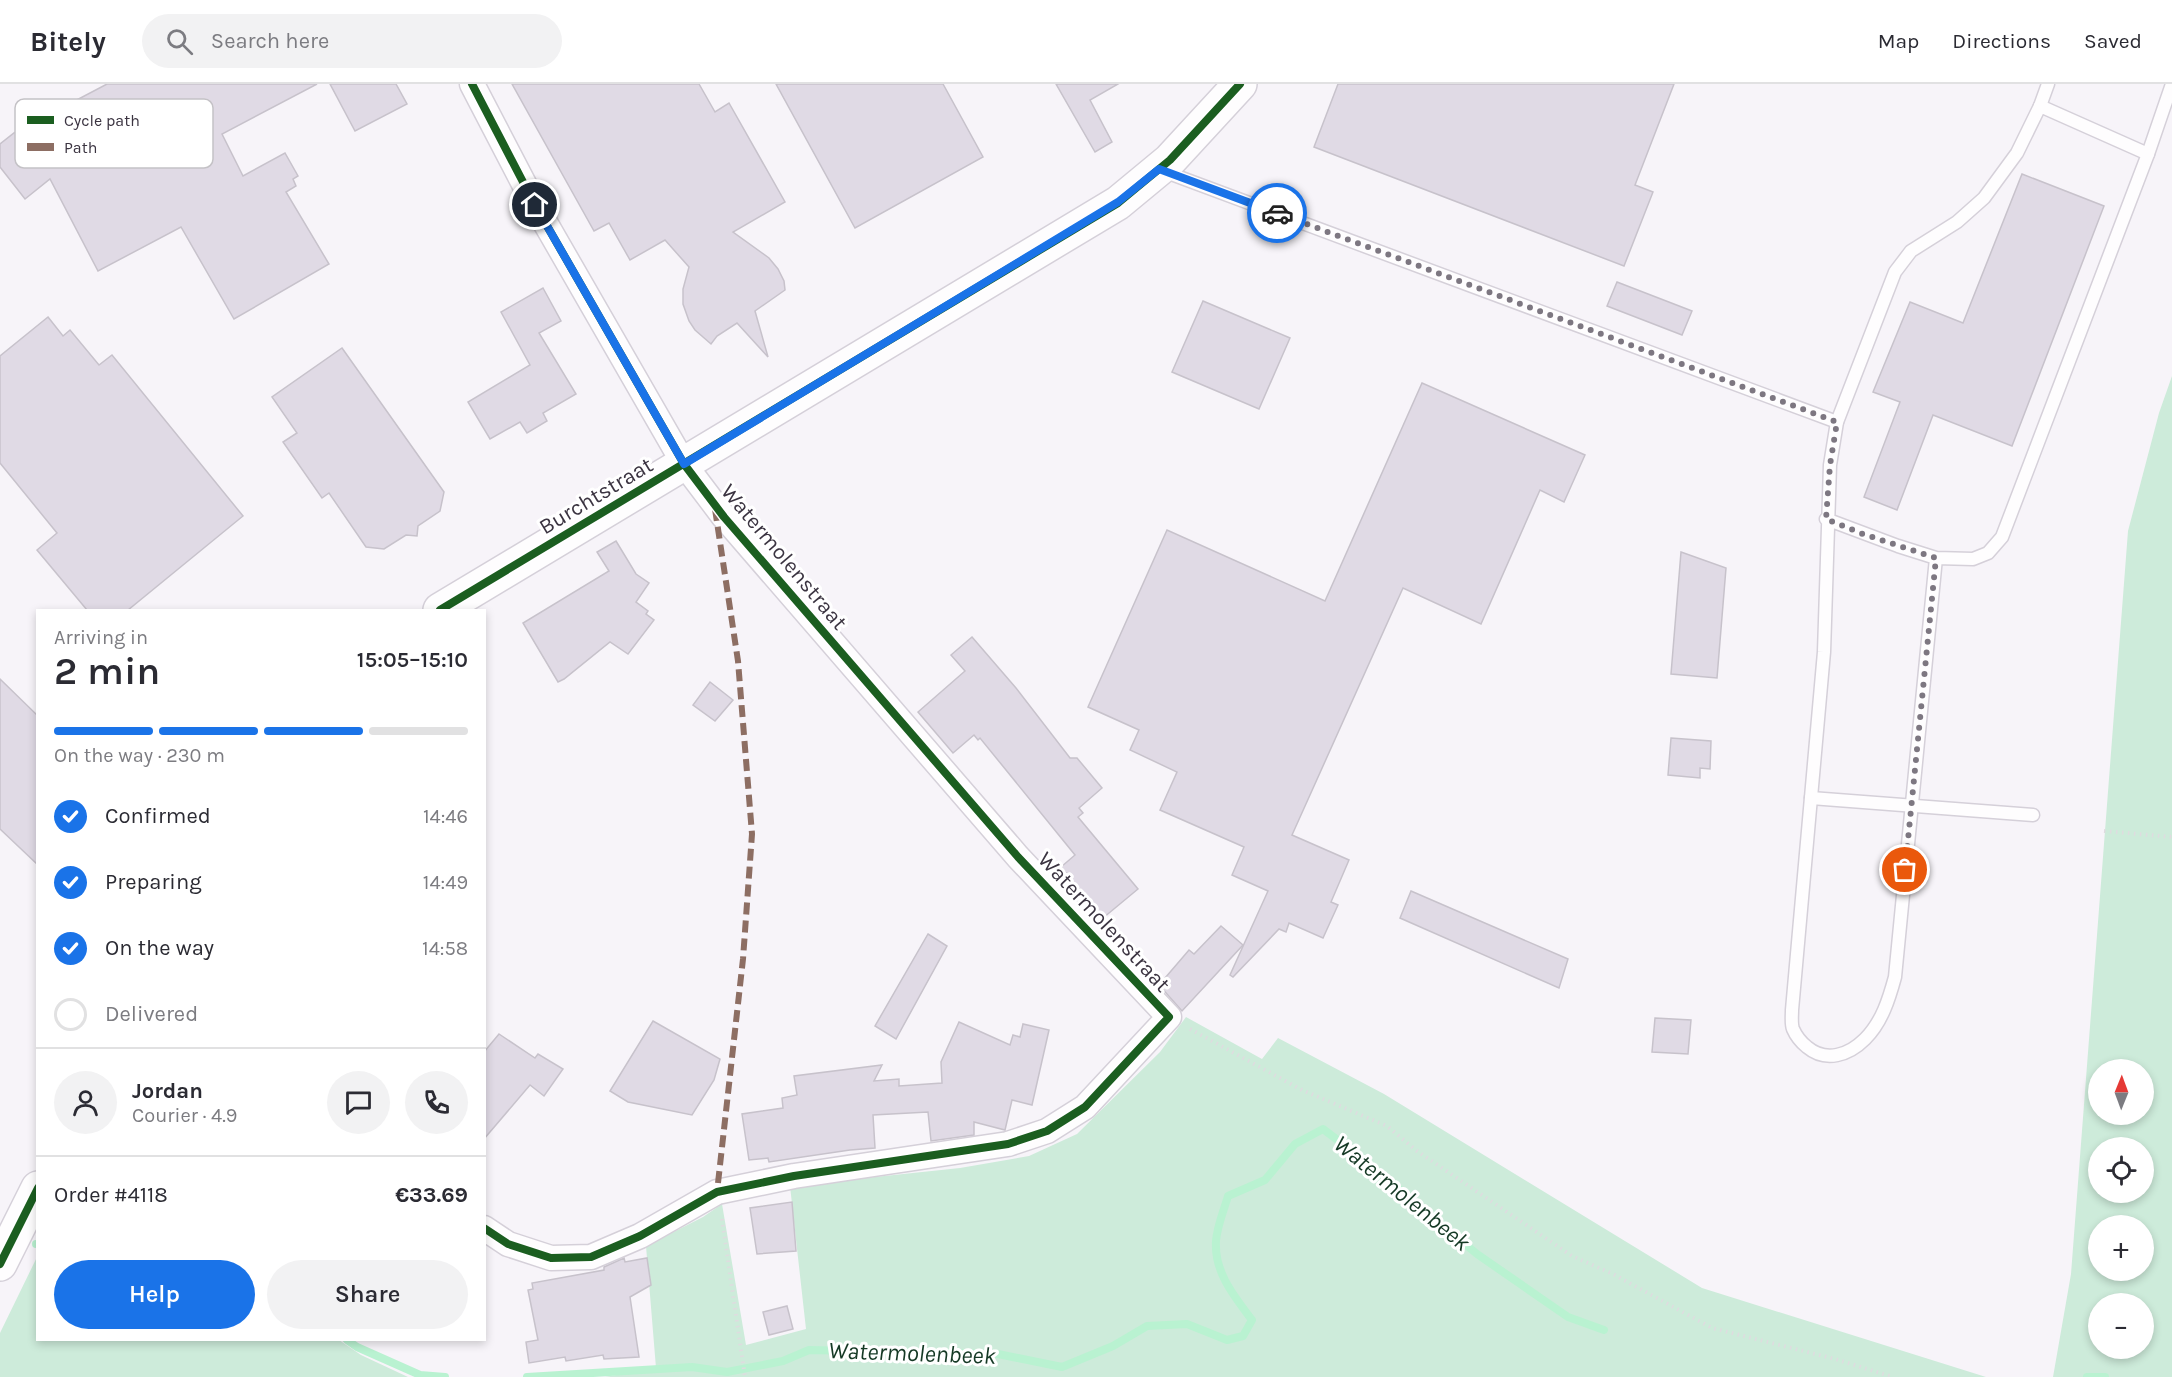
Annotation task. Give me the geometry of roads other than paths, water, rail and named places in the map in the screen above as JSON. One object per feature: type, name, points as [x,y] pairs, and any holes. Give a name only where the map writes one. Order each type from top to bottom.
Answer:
[{"type":"main road","name":"Burchtstraat","points":[[442,609],[1118,202],[1170,160],[1240,84]]},
{"type":"main road","points":[[0,1264],[36,1192]]},
{"type":"street","name":"Watermolenstraat","points":[[472,84],[535,205],[684,464],[724,517],[1018,857],[1169,1017],[1085,1107],[1047,1131],[1008,1144],[794,1176],[717,1192],[640,1236],[591,1257],[551,1258],[508,1244],[486,1229]]},
{"type":"lane","points":[[1936,558],[1895,977],[1889,998],[1878,1021],[1866,1038],[1850,1052],[1832,1056],[1816,1054],[1802,1042],[1793,1028],[1792,1010],[1824,652],[1827,586],[1826,519],[1830,465],[1837,422],[1894,272],[1911,251],[1957,222],[1984,198],[2017,153],[2048,84]]},
{"type":"lane","points":[[1826,519],[1871,537],[1936,558],[1973,558],[1988,553],[2002,537],[2148,154],[2172,84]]},
{"type":"lane","points":[[2040,106],[2148,154]]},
{"type":"lane","points":[[1159,169],[1837,422]]},
{"type":"lane","points":[[1811,798],[2033,814]]},
{"type":"waterway","name":"Watermolenbeek","points":[[527,1377],[692,1367],[727,1372],[783,1361],[809,1350],[998,1354],[1062,1367],[1113,1346],[1147,1326],[1187,1324],[1227,1340],[1243,1336],[1252,1320],[1226,1283],[1216,1252],[1218,1230],[1228,1196],[1265,1180],[1295,1144],[1323,1129],[1477,1254],[1568,1317],[1604,1330]]},
{"type":"waterway","name":"Watermolenbeek","points":[[348,1341],[420,1375],[445,1377]]},
{"type":"waterway","name":"Watermolenbeek","points":[[2087,1377],[2105,1377]]}]
